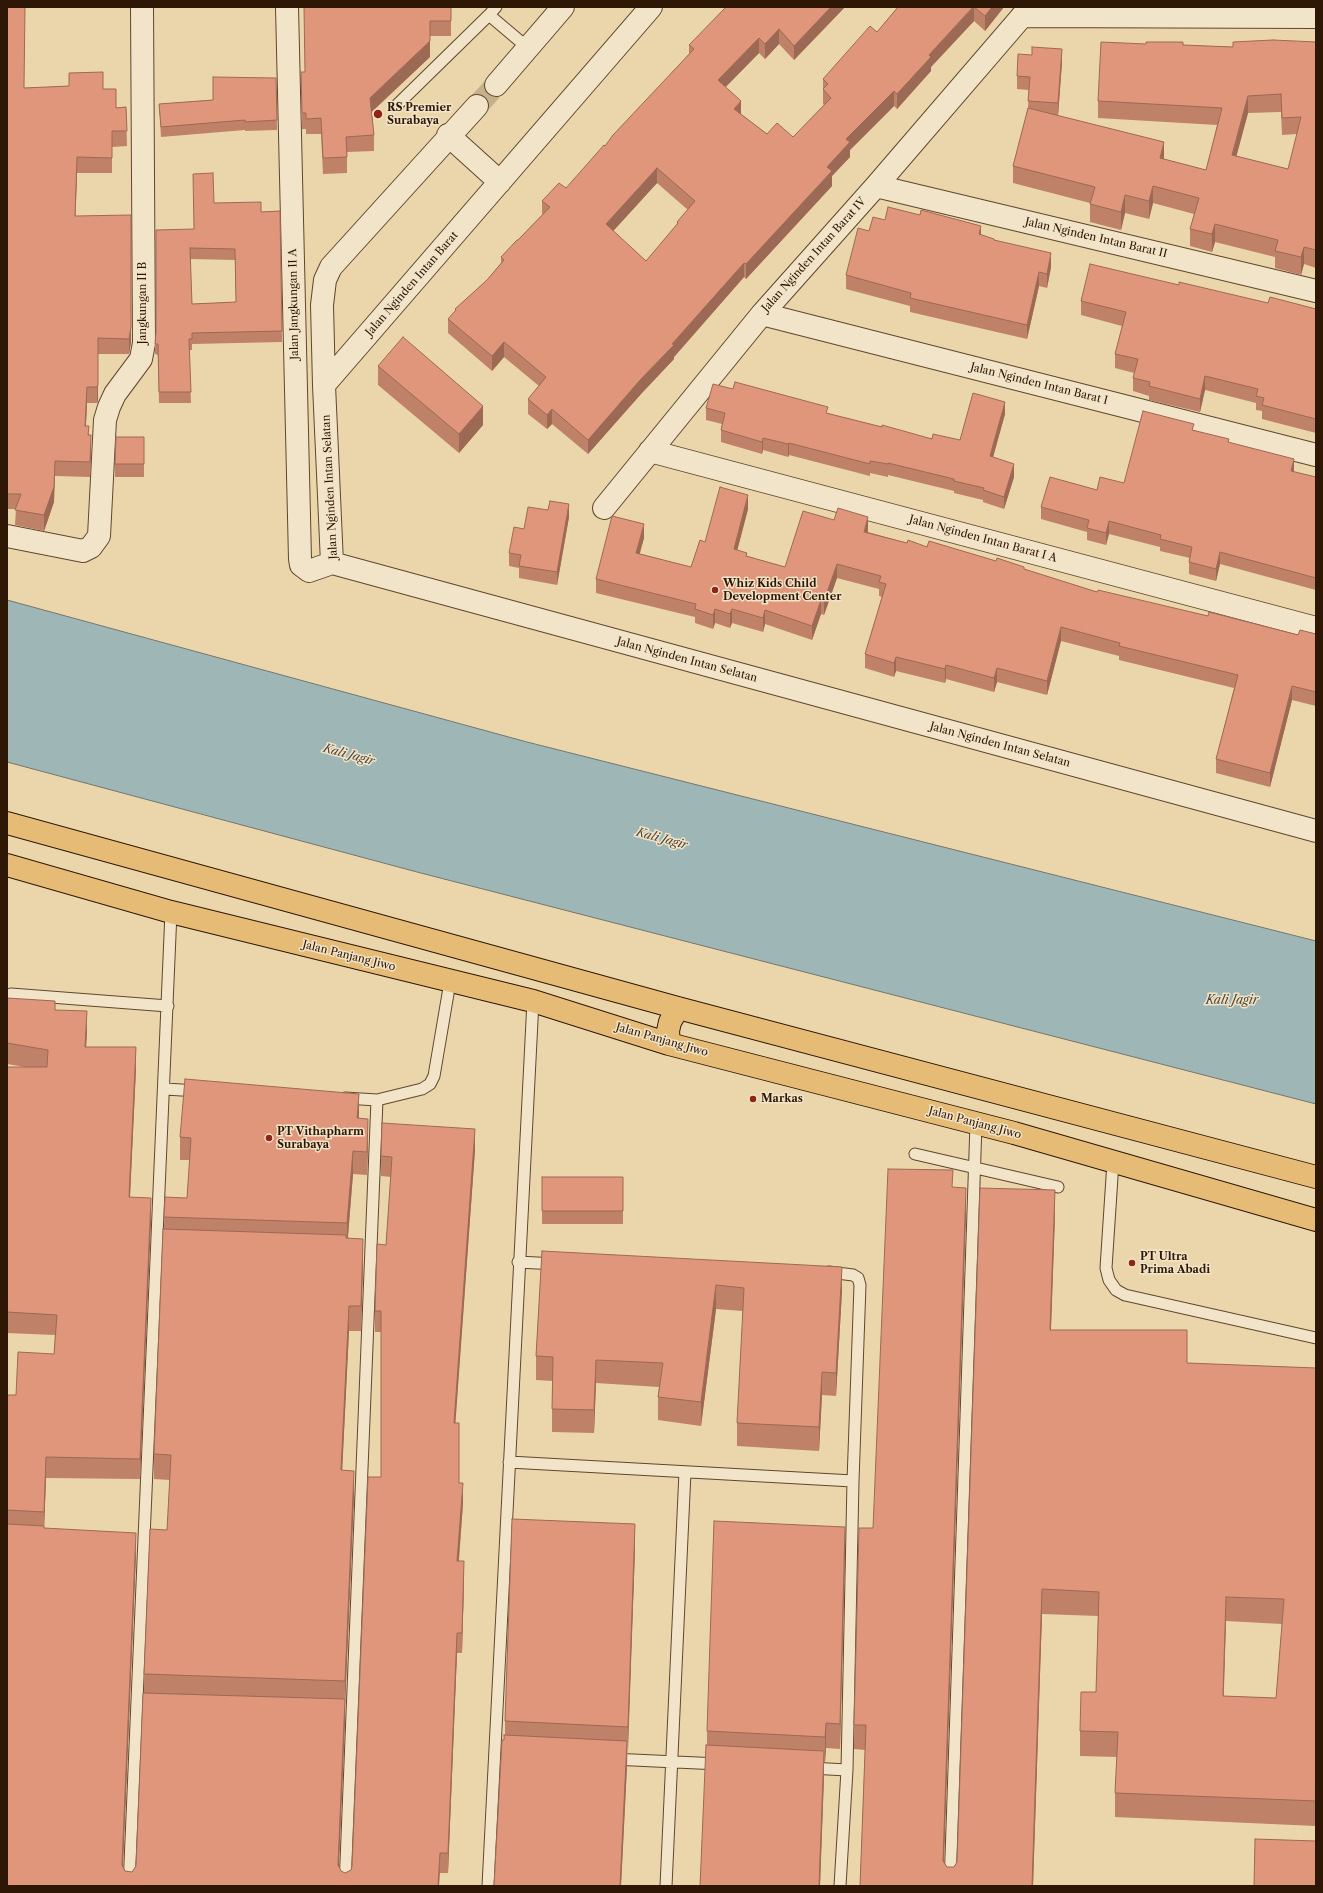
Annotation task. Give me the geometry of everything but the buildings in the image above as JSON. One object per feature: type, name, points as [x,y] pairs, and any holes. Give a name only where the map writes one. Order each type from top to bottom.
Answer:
[{"type":"main road","points":[[7,823],[678,1008],[1316,1177]]},
{"type":"main road","name":"Jalan Panjang Jiwo","points":[[7,865],[172,912],[450,982],[533,1001],[669,1044],[976,1124],[1316,1220]]},
{"type":"main road","points":[[610,1025],[617,1012],[616,991]]},
{"type":"main road","points":[[669,1044],[669,1027],[678,1008]]},
{"type":"street","name":"Jangkungan II B","points":[[7,536],[83,551],[91,547],[99,536],[105,420],[115,394],[141,359],[144,343],[142,7]]},
{"type":"street","name":"Jalan Jangkungan II A","points":[[287,7],[300,565],[309,571],[332,563]]},
{"type":"street","points":[[496,85],[563,7]]},
{"type":"street","name":"Jalan Nginden Intan Barat","points":[[324,385],[651,7]]},
{"type":"street","points":[[1026,12],[1316,17]]},
{"type":"street","name":"Jalan Nginden Intan Barat IV","points":[[604,508],[762,314],[876,186],[1026,12]]},
{"type":"street","points":[[477,106],[448,135],[500,182]]},
{"type":"street","name":"Jalan Nginden Intan Selatan","points":[[448,135],[331,267],[325,280],[322,305],[332,563],[1316,831]]},
{"type":"street","name":"Jalan Nginden Intan Barat II","points":[[876,186],[1316,291]]},
{"type":"street","name":"Jalan Nginden Intan Barat I","points":[[762,314],[1316,455]]},
{"type":"street","name":"Jalan Nginden Intan Barat I A","points":[[650,451],[1316,628]]},
{"type":"lane","points":[[397,105],[496,7]]},
{"type":"lane","points":[[488,15],[528,48]]},
{"type":"lane","points":[[129,1886],[141,1706],[145,1546],[162,1247],[165,1089],[172,912]]},
{"type":"lane","points":[[337,1098],[377,1100],[422,1089],[430,1084],[435,1068],[450,982]]},
{"type":"lane","points":[[11,994],[168,1006]]},
{"type":"lane","points":[[488,1886],[518,1262],[533,1001]]},
{"type":"lane","points":[[165,1089],[212,1091]]},
{"type":"lane","points":[[345,1886],[348,1713],[367,1254],[377,1100]]},
{"type":"lane","points":[[950,1886],[976,1169],[976,1124]]},
{"type":"lane","points":[[915,1154],[1058,1187]]},
{"type":"lane","points":[[1113,1162],[1106,1268],[1109,1280],[1116,1290],[1125,1295],[1316,1338]]},
{"type":"lane","points":[[518,1262],[566,1264]]},
{"type":"lane","points":[[821,1272],[853,1275],[858,1278],[860,1285],[852,1481],[847,1770],[840,1886]]},
{"type":"lane","points":[[509,1462],[852,1481]]},
{"type":"lane","points":[[666,1886],[686,1472]]},
{"type":"lane","points":[[129,1545],[145,1546]]},
{"type":"lane","points":[[494,1753],[509,1754]]},
{"type":"lane","points":[[602,1758],[728,1764]]},
{"type":"lane","points":[[799,1768],[847,1770]]},
{"type":"water","name":"Kali Jagir","points":[[7,600],[527,742],[1316,941],[1316,1104],[417,872],[7,762]]},
{"type":"tunnel","points":[[477,106],[496,85]]},
{"type":"place","name":"RS Premier Surabaya","points":[[378,114]]},
{"type":"place","name":"Whiz Kids Child Development Center","points":[[715,590]]},
{"type":"place","name":"Markas","points":[[753,1099]]},
{"type":"place","name":"PT Vithapharm Surabaya","points":[[269,1138]]},
{"type":"place","name":"PT Ultra Prima Abadi","points":[[1132,1263]]}]
